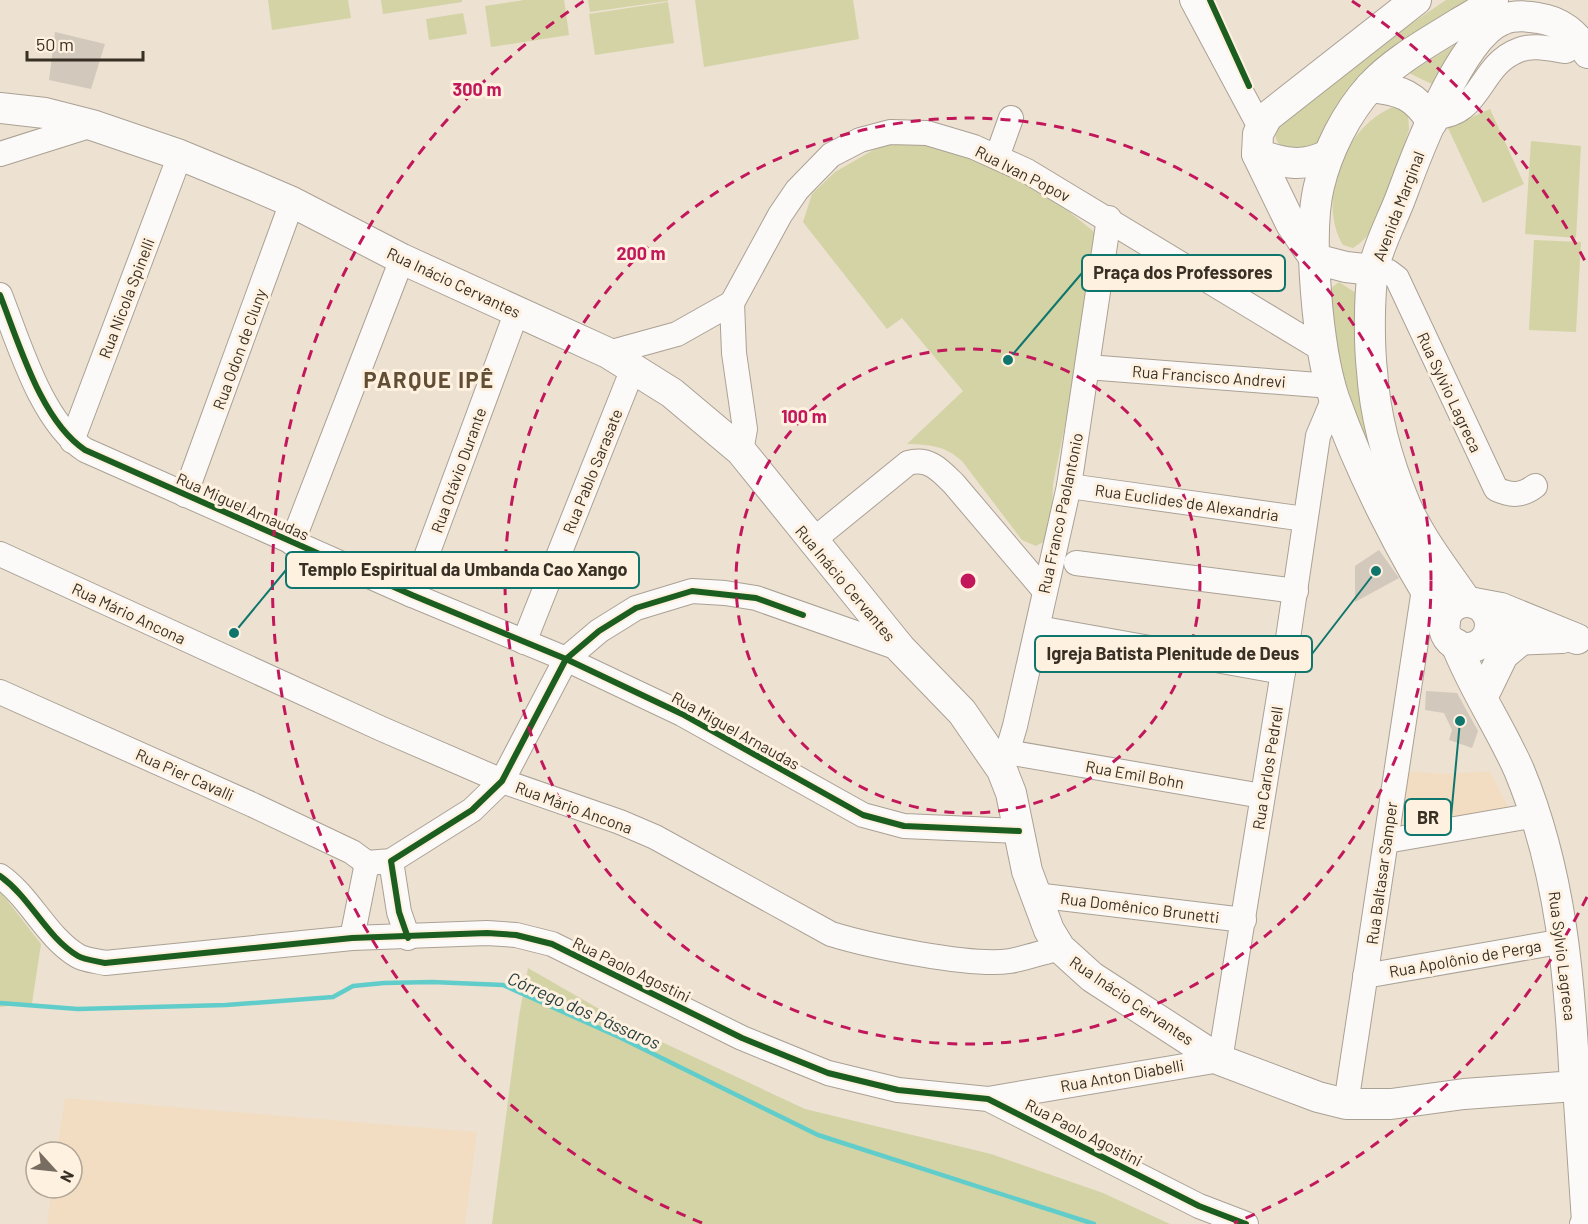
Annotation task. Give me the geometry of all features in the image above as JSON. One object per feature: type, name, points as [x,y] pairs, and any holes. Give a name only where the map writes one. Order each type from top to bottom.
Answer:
[{"type":"main road","points":[[1373,270],[1346,267],[1315,258],[1291,224],[1258,141],[1268,117],[1416,0]]},
{"type":"main road","points":[[1493,0],[1394,65],[1370,87],[1328,155],[1318,189],[1315,258],[1323,351],[1333,392],[1355,447],[1424,590],[1462,636],[1582,640]]},
{"type":"main road","name":"Avenida Marginal","points":[[1481,604],[1482,597],[1442,564],[1407,508],[1376,413],[1371,369],[1373,270],[1417,155],[1447,88],[1468,53],[1485,32],[1502,20],[1525,16],[1546,19],[1566,27],[1577,36],[1577,52]]},
{"type":"main road","points":[[1370,87],[1391,89],[1408,95],[1421,104],[1433,120]]},
{"type":"main road","name":"Rua Inácio Cervantes","points":[[0,108],[45,113],[92,125],[180,155],[292,202],[402,259],[621,359],[672,393],[741,451],[812,542],[901,649],[962,712],[1005,761],[1035,895],[1049,930],[1060,948],[1092,977],[1220,1060],[1318,1097],[1346,1104],[1391,1104],[1464,1094],[1584,1086]]},
{"type":"main road","points":[[1258,141],[1298,164],[1306,164],[1328,155]]},
{"type":"main road","points":[[1462,636],[1490,622],[1481,604]]},
{"type":"main road","points":[[1462,636],[1452,608],[1481,604],[1582,640]]},
{"type":"main road","name":"Rua Sylvio Lagreca","points":[[1462,636],[1466,670],[1485,695],[1519,770],[1536,815],[1553,878],[1564,940],[1572,1015],[1584,1086]]},
{"type":"main road","points":[[1485,695],[1503,655],[1521,639]]},
{"type":"street","points":[[1192,0],[1258,141]]},
{"type":"street","points":[[998,157],[1011,118]]},
{"type":"street","points":[[0,154],[92,125]]},
{"type":"street","name":"Rua Ivan Popov","points":[[732,303],[780,215],[797,190],[831,155],[860,140],[890,132],[927,133],[974,147],[1027,171],[1323,351]]},
{"type":"street","name":"Rua Nicola Spinelli","points":[[72,441],[180,155]]},
{"type":"street","name":"Rua Odon de Cluny","points":[[186,495],[292,202]]},
{"type":"street","name":"Rua Franco Paolantonio","points":[[1005,761],[1038,628],[1044,590],[1069,486],[1109,219]]},
{"type":"street","points":[[292,543],[402,259]]},
{"type":"street","name":"Rua Sylvio Lagreca","points":[[1373,270],[1389,272],[1396,278],[1496,489],[1516,495],[1536,486]]},
{"type":"street","name":"Rua Miguel Arnaudas","points":[[0,295],[28,365],[51,411],[72,441],[292,543],[566,659],[682,714],[863,815],[904,826],[1019,831]]},
{"type":"street","points":[[621,359],[677,334],[732,303],[734,353],[745,429],[741,451]]},
{"type":"street","name":"Rua Otávio Durante","points":[[412,595],[517,311]]},
{"type":"street","name":"Rua Pablo Sarasate","points":[[524,642],[621,359]]},
{"type":"street","name":"Rua Francisco Andrevi","points":[[1087,367],[1333,392]]},
{"type":"street","name":"Rua Carlos Pedrell","points":[[1220,1060],[1296,591],[1318,435],[1333,392]]},
{"type":"street","points":[[1312,475],[1332,456],[1355,447]]},
{"type":"street","points":[[812,542],[908,463],[927,461],[938,468],[954,484],[1044,590]]},
{"type":"street","name":"Rua Euclides de Alexandria","points":[[1069,486],[1305,519]]},
{"type":"street","name":"Rua Mário Ancona","points":[[0,554],[382,729],[502,781],[620,822],[655,837],[812,925],[851,940],[970,961],[993,962],[1010,961],[1060,948]]},
{"type":"street","points":[[1076,563],[1296,591]]},
{"type":"street","name":"Rua Baltasar Samper","points":[[1346,1104],[1424,590]]},
{"type":"street","points":[[352,938],[379,862],[472,810],[502,781],[566,659],[599,631],[636,608],[692,591],[756,598],[901,649]]},
{"type":"street","points":[[1038,628],[1283,672]]},
{"type":"street","points":[[1416,643],[1462,636]]},
{"type":"street","name":"Rua Pier Cavalli","points":[[0,692],[253,805],[352,852],[379,862]]},
{"type":"street","name":"Rua Emil Bohn","points":[[1005,761],[1262,796]]},
{"type":"street","points":[[1386,841],[1536,815]]},
{"type":"street","points":[[379,862],[408,938]]},
{"type":"street","name":"Rua Paolo Agostini","points":[[0,876],[21,896],[61,943],[80,957],[105,963],[352,938],[408,938],[487,933],[516,935],[552,944],[742,1038],[828,1073],[898,1090],[988,1099],[1199,1206],[1246,1224]]},
{"type":"street","name":"Rua Domênico Brunetti","points":[[1035,895],[1244,920]]},
{"type":"street","name":"Rua Apolônio de Perga","points":[[1365,976],[1564,940]]},
{"type":"street","name":"Rua Anton Diabelli","points":[[988,1099],[1220,1060]]},
{"type":"street","name":"Rua Sylvio Lagreca","points":[[1582,1224],[1584,1086]]},
{"type":"shaded area","points":[[1403,771],[1447,774],[1490,771],[1508,807],[1405,827],[1395,825]]},
{"type":"shaded area","points":[[65,1098],[477,1132],[465,1224],[47,1224],[50,1200],[84,1200],[84,1140],[59,1140]]},
{"type":"green space","points":[[268,0],[348,0],[351,18],[272,30]]},
{"type":"green space","points":[[381,0],[462,0],[462,2],[383,14]]},
{"type":"green space","points":[[524,0],[564,0],[569,35],[491,47],[485,6]]},
{"type":"green space","points":[[588,0],[668,0],[668,1],[590,12]]},
{"type":"green space","points":[[695,0],[853,0],[859,39],[704,67]]},
{"type":"green space","points":[[1446,0],[1467,0],[1315,144],[1292,149],[1280,145],[1276,140],[1279,124]]},
{"type":"green space","points":[[668,2],[674,43],[595,55],[589,14]]},
{"type":"green space","points":[[463,13],[467,34],[429,40],[426,19]]},
{"type":"green space","points":[[1469,36],[1436,86],[1409,73]]},
{"type":"green space","points":[[1396,106],[1408,114],[1409,129],[1390,194],[1375,226],[1365,239],[1353,248],[1343,245],[1335,226],[1333,206],[1334,185],[1340,165],[1350,145],[1362,129],[1378,115]]},
{"type":"green space","points":[[1490,109],[1524,184],[1483,203],[1448,128]]},
{"type":"green space","points":[[1531,141],[1581,146],[1576,238],[1525,234]]},
{"type":"green space","points":[[882,145],[959,145],[1032,182],[1103,239],[1053,484],[1047,540],[1036,546],[1022,540],[962,461],[936,447],[907,444],[963,391],[902,318],[887,329],[803,222],[812,194],[835,172]]},
{"type":"green space","points":[[1534,240],[1581,242],[1576,332],[1529,330]]},
{"type":"green space","points":[[1339,282],[1359,295],[1396,515],[1363,433],[1336,345],[1331,316],[1330,289]]},
{"type":"green space","points":[[0,891],[41,944],[32,1003],[0,1007]]},
{"type":"green space","points":[[528,968],[634,1029],[805,1109],[991,1154],[1103,1193],[1170,1224],[492,1224],[519,1016]]},
{"type":"building","points":[[55,32],[105,44],[91,89],[49,80]]},
{"type":"building","points":[[1379,550],[1399,578],[1355,602],[1355,566]]},
{"type":"building","points":[[1426,691],[1457,693],[1478,731],[1472,748],[1449,740],[1452,730],[1444,713],[1425,710]]},
{"type":"waterway","name":"Córrego dos Pássaros","points":[[0,1003],[78,1009],[226,1005],[333,997],[353,986],[384,983],[432,982],[503,985],[619,1037],[818,1135],[1094,1224]]},
{"type":"cycle path","points":[[1210,0],[1249,86]]},
{"type":"cycle path","points":[[0,295],[33,380],[44,401],[69,437],[85,450],[412,595],[566,659],[682,714],[863,815],[904,826],[1019,831]]},
{"type":"cycle path","points":[[408,938],[399,912],[391,861],[472,810],[502,781],[566,659],[599,631],[636,608],[692,591],[756,598],[803,615]]},
{"type":"cycle path","points":[[0,876],[21,895],[47,928],[67,948],[81,957],[105,963],[352,938],[487,933],[516,935],[552,944],[742,1038],[828,1073],[898,1090],[988,1099],[1199,1206],[1246,1224]]},
{"type":"place","name":"Praça dos Professores","points":[[1008,360]]},
{"type":"place","name":"Igreja Batista Plenitude de Deus","points":[[1376,571]]},
{"type":"place","name":"Templo Espiritual da Umbanda Cao Xango","points":[[234,633]]},
{"type":"place","name":"BR","points":[[1460,721]]},
{"type":"district","name":"PARQUE IPÊ","points":[[429,379]]}]
